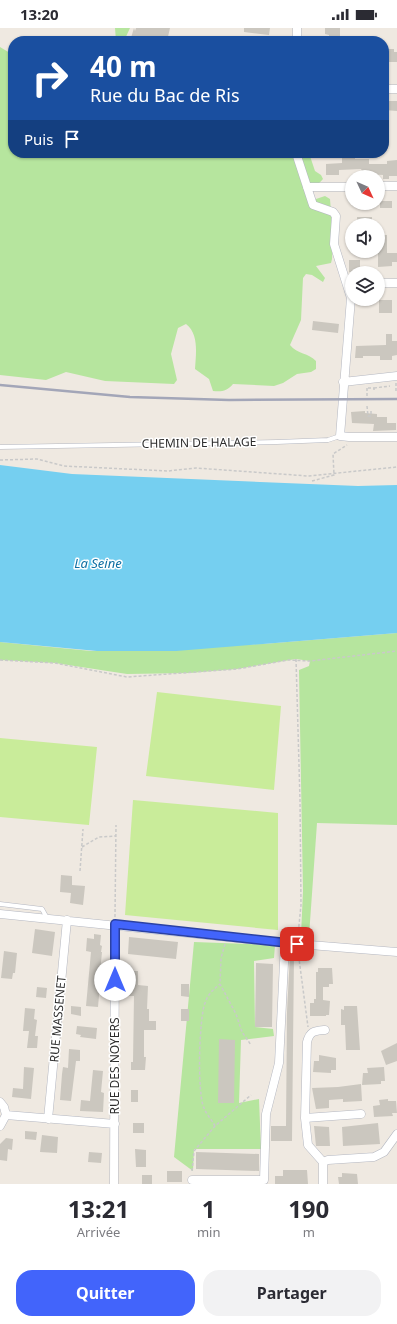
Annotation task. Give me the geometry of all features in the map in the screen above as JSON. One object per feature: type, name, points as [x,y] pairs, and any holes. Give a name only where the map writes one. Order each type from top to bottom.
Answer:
[{"type":"street","points":[[298,158],[314,205],[333,212],[336,216],[334,244],[345,273]]},
{"type":"street","points":[[385,186],[397,186]]},
{"type":"street","points":[[307,187],[345,187]]},
{"type":"street","points":[[385,283],[397,283]]},
{"type":"street","points":[[340,436],[343,382],[351,306]]},
{"type":"street","points":[[343,382],[397,376]]},
{"type":"street","name":"CHEMIN DE HALAGE","points":[[340,436],[397,437]]},
{"type":"street","points":[[0,914],[115,924],[285,943],[397,952]]},
{"type":"street","name":"RUE MASSENET","points":[[48,1119],[67,920]]},
{"type":"street","name":"RUE DES NOYERS","points":[[114,1184],[115,924]]},
{"type":"street","points":[[192,1180],[264,1180],[266,1114],[279,1063],[285,943]]},
{"type":"street","points":[[323,1184],[323,1162],[308,1145],[305,1118],[307,1042],[309,1034],[313,1031],[325,1030]]},
{"type":"street","points":[[0,1102],[4,1106],[6,1116],[0,1126]]},
{"type":"street","points":[[305,1118],[361,1114]]},
{"type":"street","points":[[6,1116],[115,1124]]},
{"type":"street","points":[[323,1162],[328,1160],[374,1157],[384,1152],[397,1134]]},
{"type":"lane","name":"CHEMIN DE HALAGE","points":[[0,447],[277,442],[328,440],[340,436]]},
{"type":"lane","points":[[0,904],[42,909],[47,918]]},
{"type":"path","points":[[367,397],[367,388],[396,386],[396,391]]},
{"type":"path","points":[[367,406],[368,416],[371,416],[371,410]]},
{"type":"path","points":[[312,481],[334,475],[333,454],[345,448],[349,437]]},
{"type":"path","points":[[0,460],[37,459],[64,466],[168,471],[196,468],[308,476],[334,472],[397,467]]},
{"type":"path","points":[[0,660],[55,662],[127,677],[237,669],[296,660],[310,661],[397,651]]},
{"type":"path","points":[[296,660],[301,905],[297,944],[309,1034]]},
{"type":"path","points":[[115,924],[116,825]]},
{"type":"path","points":[[80,871],[83,829]]},
{"type":"path","points":[[82,847],[99,837],[116,836]]},
{"type":"path","points":[[227,936],[221,958],[220,984],[236,1014],[242,1032],[251,1045]]},
{"type":"path","points":[[216,1126],[203,1107],[200,1078],[200,1022],[204,1004],[209,993],[220,984]]},
{"type":"path","points":[[192,1180],[194,1151],[216,1126],[251,1095]]},
{"type":"green space","points":[[115,28],[130,28],[126,36],[116,36]]},
{"type":"green space","points":[[0,47],[8,52],[8,158],[311,158],[315,171],[321,175],[323,179],[309,194],[313,200],[325,196],[330,199],[333,237],[332,259],[331,263],[316,266],[325,278],[323,282],[312,275],[306,274],[303,278],[301,320],[290,345],[296,350],[313,358],[316,361],[316,369],[311,372],[297,374],[283,383],[274,386],[233,384],[224,390],[213,391],[209,379],[195,369],[195,338],[190,328],[186,324],[178,328],[171,354],[177,380],[174,384],[105,381],[66,372],[46,380],[0,375]]},
{"type":"green space","points":[[397,633],[397,825],[317,823],[309,936],[301,935],[303,891],[299,670],[309,666],[310,661],[296,659],[237,669],[190,673],[127,674],[55,663],[0,660],[0,642],[91,651],[263,644]]},
{"type":"green space","points":[[157,692],[281,706],[274,790],[146,776]]},
{"type":"green space","points":[[0,738],[97,747],[89,825],[0,817]]},
{"type":"green space","points":[[133,800],[278,813],[278,930],[125,915]]},
{"type":"green space","points":[[194,942],[275,945],[274,958],[254,961],[255,1027],[273,1029],[274,1036],[241,1040],[239,1103],[259,1099],[261,1149],[194,1149],[193,1171],[174,1157]]},
{"type":"water","name":"La Seine","points":[[0,465],[72,474],[358,486],[397,485],[397,633],[176,651],[97,651],[0,642]]},
{"type":"building","points":[[134,28],[135,31],[136,28],[170,28],[168,36],[132,36]]},
{"type":"building","points":[[244,28],[270,28],[269,35],[244,32]]},
{"type":"building","points":[[325,28],[340,28],[340,36],[329,36],[325,34]]},
{"type":"building","points":[[389,49],[394,49],[394,52],[397,52],[397,62],[389,62]]},
{"type":"building","points":[[389,101],[397,101],[397,111],[389,110]]},
{"type":"building","points":[[342,158],[369,159],[369,164],[387,164],[387,161],[397,160],[397,176],[389,176],[389,179],[385,179],[385,170],[361,169],[339,170],[339,175],[326,175],[326,164],[342,163]]},
{"type":"building","points":[[385,201],[392,201],[392,208],[385,208]]},
{"type":"building","points":[[357,217],[372,217],[372,218]]},
{"type":"building","points":[[385,235],[387,235],[387,253],[397,253],[397,262],[392,262],[392,266],[378,266],[378,258],[385,258]]},
{"type":"building","points":[[349,260],[360,260],[360,266],[349,266]]},
{"type":"building","points":[[385,300],[392,300],[392,313],[379,313],[379,306],[385,306]]},
{"type":"building","points":[[313,321],[339,324],[338,333],[312,330]]},
{"type":"building","points":[[386,334],[392,334],[392,341],[397,341],[397,355],[392,356],[392,360],[380,360],[380,356],[363,356],[363,358],[355,358],[356,346],[386,345]]},
{"type":"building","points":[[365,411],[365,413],[377,414],[377,417],[387,417],[387,423],[396,423],[396,430],[373,431],[374,424],[352,423],[351,412]]},
{"type":"building","points":[[61,875],[72,876],[72,885],[85,886],[83,905],[70,903],[71,893],[60,892]]},
{"type":"building","points":[[35,929],[55,932],[52,956],[32,953]]},
{"type":"building","points":[[94,934],[101,935],[100,945],[102,946],[102,952],[100,973],[104,974],[103,984],[100,984],[98,1007],[86,1006],[91,952],[86,951],[87,938],[94,939]]},
{"type":"building","points":[[129,937],[178,942],[176,959],[128,954]]},
{"type":"building","points":[[4,951],[17,953],[15,973],[13,973],[12,979],[1,978]]},
{"type":"building","points":[[290,954],[294,954],[292,1141],[271,1141],[271,1126],[286,1126],[287,1012]]},
{"type":"building","points":[[256,963],[273,964],[272,1027],[255,1027]]},
{"type":"building","points":[[318,968],[332,968],[333,984],[329,984],[329,987],[323,987],[323,1000],[330,1001],[329,1015],[310,1016],[310,1003],[314,1003],[314,999],[316,999],[316,972],[318,972]]},
{"type":"building","points":[[129,971],[138,971],[138,985],[148,986],[147,1009],[149,1009],[149,1021],[156,1021],[156,1030],[144,1030],[144,1057],[146,1057],[145,1070],[131,1070],[131,1062],[133,1062],[134,996],[129,996]]},
{"type":"building","points":[[181,984],[189,984],[189,997],[181,996]]},
{"type":"building","points":[[37,987],[47,988],[46,998],[36,997]]},
{"type":"building","points":[[71,1006],[81,1007],[81,1016],[71,1014]]},
{"type":"building","points":[[344,1006],[357,1006],[360,1050],[346,1050],[345,1025],[341,1025],[341,1009],[344,1010]]},
{"type":"building","points":[[25,1008],[35,1009],[34,1019],[37,1020],[35,1036],[38,1036],[37,1048],[27,1048],[29,1031],[23,1031]]},
{"type":"building","points":[[181,1009],[189,1009],[189,1021],[181,1021]]},
{"type":"building","points":[[77,1026],[97,1028],[96,1039],[80,1037],[81,1035],[76,1034]]},
{"type":"building","points":[[219,1039],[235,1040],[234,1103],[218,1103]]},
{"type":"building","points":[[397,1043],[397,1061],[386,1065],[381,1051]]},
{"type":"building","points":[[69,1049],[80,1050],[80,1061],[76,1061],[71,1101],[60,1100],[63,1067],[68,1068]]},
{"type":"building","points":[[319,1055],[336,1058],[336,1070],[331,1070],[331,1073],[313,1072],[314,1061],[319,1061]]},
{"type":"building","points":[[24,1067],[34,1068],[31,1099],[12,1097],[13,1088],[23,1089]]},
{"type":"building","points":[[384,1067],[385,1081],[381,1081],[381,1084],[362,1085],[363,1073],[368,1073],[367,1068]]},
{"type":"building","points":[[93,1070],[103,1071],[101,1092],[104,1093],[103,1112],[80,1111],[81,1100],[90,1101]]},
{"type":"building","points":[[361,1084],[362,1101],[343,1102],[343,1099],[329,1100],[329,1108],[316,1109],[312,1088]]},
{"type":"building","points":[[131,1090],[138,1090],[138,1102],[131,1102]]},
{"type":"building","points":[[388,1099],[388,1101],[396,1101],[397,1113],[392,1113],[393,1116],[374,1117],[373,1106],[380,1105],[379,1100]]},
{"type":"building","points":[[133,1123],[144,1123],[144,1133],[133,1133]]},
{"type":"building","points":[[378,1123],[380,1144],[343,1146],[342,1127]]},
{"type":"building","points":[[314,1126],[329,1127],[330,1146],[316,1146]]},
{"type":"building","points":[[25,1131],[37,1132],[36,1140],[25,1139]]},
{"type":"building","points":[[42,1135],[58,1137],[57,1153],[40,1152]]},
{"type":"building","points":[[6,1138],[13,1139],[12,1150],[8,1149],[7,1161],[0,1160],[0,1144]]},
{"type":"building","points":[[135,1149],[146,1150],[146,1167],[136,1167]]},
{"type":"building","points":[[89,1152],[102,1153],[101,1163],[88,1162]]},
{"type":"building","points":[[196,1152],[259,1154],[259,1171],[196,1169]]},
{"type":"building","points":[[283,1170],[307,1170],[308,1184],[275,1184],[275,1176],[283,1176]]},
{"type":"building","points":[[167,1171],[182,1171],[182,1182],[167,1182]]},
{"type":"building","points":[[342,1173],[357,1174],[358,1184],[339,1184],[338,1177],[342,1177]]},
{"type":"building","points":[[142,1175],[152,1175],[152,1184],[142,1184]]},
{"type":"railway","points":[[0,385],[130,397],[229,400],[397,399]]},
{"type":"route","points":[[115,980],[115,924],[297,944]]}]
